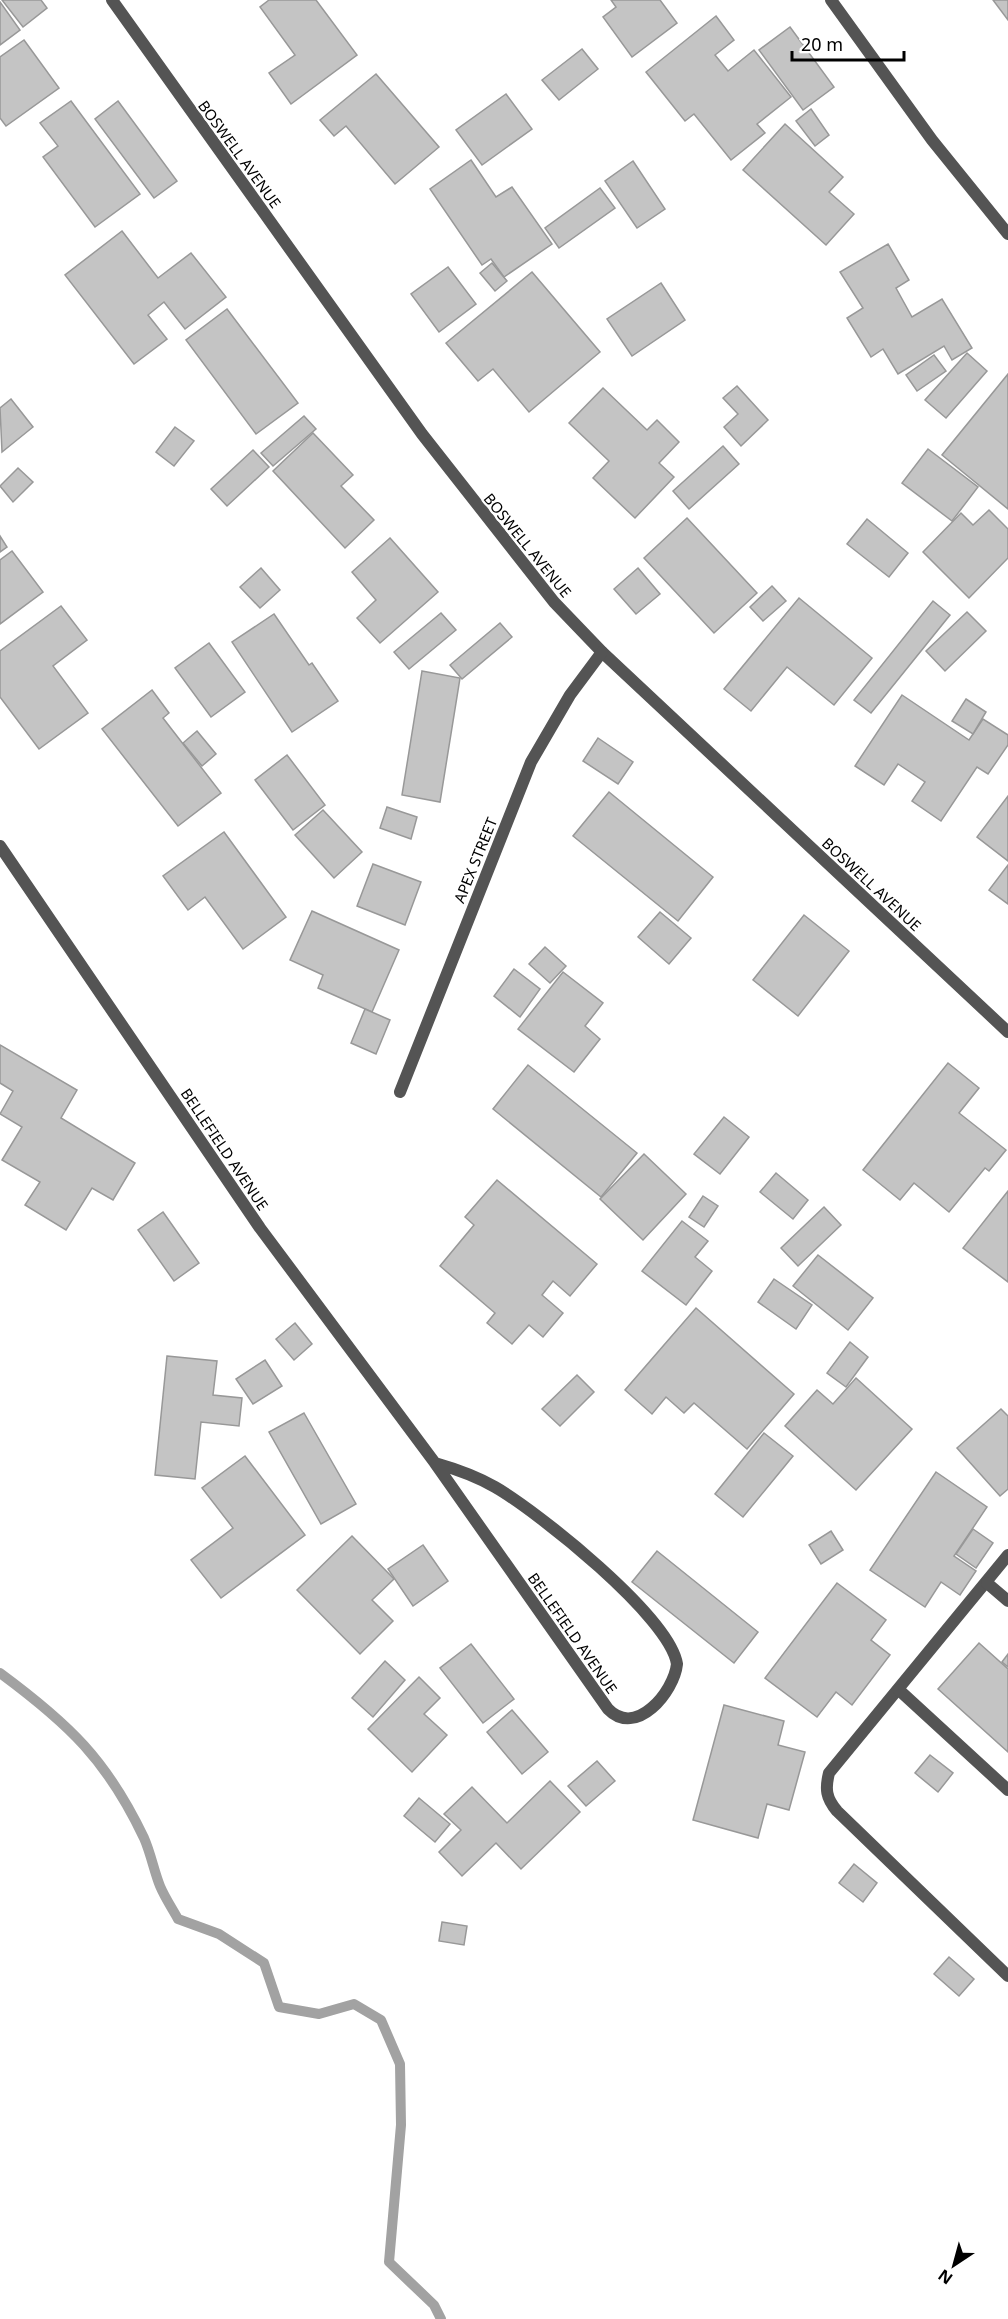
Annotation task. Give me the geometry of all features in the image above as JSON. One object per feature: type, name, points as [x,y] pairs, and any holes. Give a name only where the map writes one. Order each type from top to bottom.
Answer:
[{"type":"street","name":"BOSWELL AVENUE","points":[[112,0],[422,434],[554,602],[602,651],[1008,1032]]},
{"type":"street","points":[[831,0],[932,140],[1008,234]]},
{"type":"street","name":"APEX STREET","points":[[400,1092],[531,762],[570,694],[602,651]]},
{"type":"street","name":"BELLEFIELD AVENUE","points":[[0,846],[260,1228],[435,1463],[608,1709],[615,1716],[626,1718],[644,1714],[650,1709],[670,1684],[678,1664],[668,1638],[655,1623],[597,1567],[533,1513],[483,1480],[435,1463]]},
{"type":"street","points":[[1008,1555],[830,1773],[825,1787],[829,1801],[1008,1976]]},
{"type":"street","points":[[987,1582],[1008,1601]]},
{"type":"street","points":[[899,1690],[1008,1790]]},
{"type":"building","points":[[2,0],[41,0],[47,8],[23,27]]},
{"type":"building","points":[[269,0],[316,0],[357,55],[291,104],[269,73],[295,55],[260,7]]},
{"type":"building","points":[[611,0],[660,0],[677,23],[632,57],[603,17],[616,7]]},
{"type":"building","points":[[993,0],[1008,0],[1008,20]]},
{"type":"building","points":[[0,2],[20,30],[0,45]]},
{"type":"building","points":[[716,16],[734,40],[715,55],[728,71],[754,50],[791,97],[757,124],[765,133],[731,160],[694,114],[685,121],[646,72]]},
{"type":"building","points":[[790,27],[834,87],[803,110],[759,50]]},
{"type":"building","points":[[24,40],[59,88],[6,126],[0,118],[0,57]]},
{"type":"building","points":[[582,49],[598,69],[559,100],[542,80]]},
{"type":"building","points":[[376,74],[439,147],[395,184],[346,126],[334,136],[320,120]]},
{"type":"building","points":[[506,94],[532,129],[482,165],[456,130]]},
{"type":"building","points":[[71,101],[140,194],[95,227],[43,157],[58,146],[40,123]]},
{"type":"building","points":[[118,101],[177,181],[154,198],[95,119]]},
{"type":"building","points":[[811,109],[829,135],[815,146],[796,121]]},
{"type":"building","points":[[785,124],[843,177],[829,192],[854,214],[826,245],[743,170]]},
{"type":"building","points":[[471,160],[496,197],[512,187],[552,244],[504,277],[491,259],[482,265],[430,189]]},
{"type":"building","points":[[633,161],[665,209],[637,228],[605,181]]},
{"type":"building","points":[[600,188],[615,208],[559,248],[545,228]]},
{"type":"building","points":[[122,231],[158,278],[191,253],[226,297],[185,329],[164,302],[148,315],[167,339],[134,364],[65,275]]},
{"type":"building","points":[[888,244],[909,280],[896,288],[912,317],[942,299],[972,348],[952,360],[944,346],[898,374],[883,349],[871,357],[847,318],[863,308],[840,272]]},
{"type":"building","points":[[492,263],[507,281],[495,291],[480,273]]},
{"type":"building","points":[[448,267],[476,304],[439,332],[411,294]]},
{"type":"building","points":[[532,272],[600,352],[529,412],[493,369],[478,381],[446,343]]},
{"type":"building","points":[[661,283],[685,320],[632,356],[607,319]]},
{"type":"building","points":[[227,309],[298,403],[256,434],[186,340]]},
{"type":"building","points":[[967,353],[987,371],[946,418],[925,400]]},
{"type":"building","points":[[934,355],[946,371],[917,391],[906,375]]},
{"type":"building","points":[[1008,374],[1008,509],[942,455]]},
{"type":"building","points":[[737,386],[768,420],[741,446],[724,427],[738,414],[723,398]]},
{"type":"building","points":[[603,388],[647,430],[657,420],[679,442],[659,463],[674,477],[635,518],[593,478],[609,461],[569,423]]},
{"type":"building","points":[[11,399],[33,427],[2,452],[0,408]]},
{"type":"building","points":[[304,416],[316,429],[273,466],[261,453]]},
{"type":"building","points":[[175,427],[194,441],[174,466],[156,452]]},
{"type":"building","points":[[313,433],[353,475],[341,486],[374,520],[345,548],[273,471]]},
{"type":"building","points":[[723,446],[739,464],[689,509],[673,491]]},
{"type":"building","points":[[928,449],[978,487],[952,521],[902,483]]},
{"type":"building","points":[[253,450],[269,467],[227,506],[211,489]]},
{"type":"building","points":[[18,468],[33,482],[13,502],[0,486]]},
{"type":"building","points":[[989,510],[1008,529],[1008,558],[969,598],[923,552],[961,513],[973,525]]},
{"type":"building","points":[[687,518],[757,593],[714,633],[644,558]]},
{"type":"building","points":[[867,519],[908,553],[889,577],[847,544]]},
{"type":"building","points":[[0,536],[7,547],[0,552]]},
{"type":"building","points":[[390,538],[438,592],[380,643],[357,618],[376,600],[352,572]]},
{"type":"building","points":[[12,551],[43,592],[0,624],[0,560]]},
{"type":"building","points":[[261,568],[280,590],[260,608],[240,587]]},
{"type":"building","points":[[638,568],[660,594],[636,614],[614,589]]},
{"type":"building","points":[[772,586],[786,601],[763,621],[750,607]]},
{"type":"building","points":[[799,598],[872,658],[834,705],[787,667],[751,711],[724,689]]},
{"type":"building","points":[[933,601],[950,615],[871,713],[854,700]]},
{"type":"building","points":[[61,606],[87,640],[53,666],[88,713],[39,749],[0,697],[0,651]]},
{"type":"building","points":[[967,612],[986,631],[945,671],[926,651]]},
{"type":"building","points":[[441,613],[456,630],[409,669],[394,652]]},
{"type":"building","points":[[274,614],[309,665],[312,663],[338,701],[292,732],[232,642]]},
{"type":"building","points":[[500,623],[512,637],[462,679],[450,665]]},
{"type":"building","points":[[209,643],[245,692],[211,717],[175,668]]},
{"type":"building","points":[[422,671],[460,678],[440,802],[402,795]]},
{"type":"building","points":[[152,690],[169,713],[163,718],[221,793],[178,826],[102,729]]},
{"type":"building","points":[[902,695],[969,740],[983,719],[1008,735],[1008,745],[988,774],[977,767],[941,821],[912,801],[925,782],[898,764],[884,785],[855,766]]},
{"type":"building","points":[[966,699],[986,712],[973,734],[952,721]]},
{"type":"building","points":[[197,731],[216,754],[202,766],[183,743]]},
{"type":"building","points":[[598,738],[633,762],[618,784],[583,761]]},
{"type":"building","points":[[287,755],[325,805],[293,830],[255,780]]},
{"type":"building","points":[[609,792],[713,877],[678,921],[573,836]]},
{"type":"building","points":[[1008,796],[1008,861],[977,837]]},
{"type":"building","points":[[387,807],[417,817],[411,839],[380,828]]},
{"type":"building","points":[[323,810],[362,852],[334,878],[295,835]]},
{"type":"building","points":[[224,832],[286,917],[243,949],[205,897],[188,910],[163,876]]},
{"type":"building","points":[[373,864],[421,882],[405,925],[357,906]]},
{"type":"building","points":[[1008,865],[1008,904],[989,890]]},
{"type":"building","points":[[312,911],[399,950],[372,1012],[318,988],[323,975],[290,960]]},
{"type":"building","points":[[660,912],[691,938],[669,964],[638,937]]},
{"type":"building","points":[[804,915],[849,951],[798,1016],[753,980]]},
{"type":"building","points":[[545,947],[566,966],[550,983],[529,964]]},
{"type":"building","points":[[514,969],[540,989],[520,1017],[494,996]]},
{"type":"building","points":[[563,972],[603,1003],[585,1026],[600,1039],[574,1072],[518,1029]]},
{"type":"building","points":[[365,1009],[390,1020],[376,1054],[351,1043]]},
{"type":"building","points":[[0,1045],[77,1090],[61,1118],[135,1163],[113,1200],[92,1188],[66,1230],[25,1205],[40,1182],[2,1160],[22,1127],[0,1114],[13,1091],[0,1083]]},
{"type":"building","points":[[948,1063],[979,1088],[959,1113],[1006,1150],[989,1171],[985,1168],[949,1212],[914,1183],[900,1200],[863,1170]]},
{"type":"building","points":[[528,1065],[637,1153],[601,1197],[493,1109]]},
{"type":"building","points":[[724,1117],[749,1137],[720,1174],[694,1154]]},
{"type":"building","points":[[644,1154],[686,1194],[643,1240],[600,1199]]},
{"type":"building","points":[[776,1173],[808,1200],[793,1219],[760,1192]]},
{"type":"building","points":[[497,1180],[597,1264],[570,1296],[553,1281],[542,1295],[563,1313],[543,1337],[529,1325],[512,1344],[487,1323],[495,1313],[440,1266],[474,1225],[465,1217]]},
{"type":"building","points":[[1008,1191],[1008,1282],[963,1248]]},
{"type":"building","points":[[703,1196],[718,1206],[704,1227],[689,1217]]},
{"type":"building","points":[[824,1207],[841,1225],[798,1266],[781,1248]]},
{"type":"building","points":[[163,1212],[199,1263],[174,1281],[138,1230]]},
{"type":"building","points":[[682,1221],[708,1241],[695,1257],[712,1271],[686,1305],[642,1271]]},
{"type":"building","points":[[818,1255],[873,1298],[848,1330],[793,1286]]},
{"type":"building","points":[[774,1279],[812,1305],[796,1329],[758,1302]]},
{"type":"building","points":[[696,1308],[794,1394],[747,1449],[694,1403],[684,1413],[666,1397],[652,1414],[625,1390]]},
{"type":"building","points":[[295,1323],[312,1344],[294,1360],[276,1339]]},
{"type":"building","points":[[850,1342],[868,1357],[846,1387],[827,1373]]},
{"type":"building","points":[[167,1356],[217,1361],[213,1395],[242,1398],[239,1426],[201,1422],[195,1479],[155,1475]]},
{"type":"building","points":[[265,1360],[282,1386],[253,1404],[236,1379]]},
{"type":"building","points":[[577,1375],[594,1392],[560,1426],[542,1409]]},
{"type":"building","points":[[856,1378],[912,1429],[856,1490],[785,1426],[817,1390],[833,1404]]},
{"type":"building","points":[[1001,1409],[1008,1416],[1008,1489],[1000,1496],[957,1448]]},
{"type":"building","points":[[304,1413],[356,1504],[321,1524],[269,1432]]},
{"type":"building","points":[[764,1433],[793,1456],[743,1517],[715,1494]]},
{"type":"building","points":[[245,1456],[305,1535],[221,1598],[191,1560],[233,1528],[202,1488]]},
{"type":"building","points":[[936,1472],[987,1507],[954,1556],[976,1571],[960,1595],[941,1582],[925,1607],[870,1570]]},
{"type":"building","points":[[973,1529],[993,1543],[976,1568],[956,1554]]},
{"type":"building","points":[[831,1531],[843,1550],[821,1564],[809,1545]]},
{"type":"building","points":[[352,1536],[394,1579],[372,1600],[393,1621],[360,1654],[297,1590]]},
{"type":"building","points":[[423,1545],[448,1581],[413,1606],[388,1569]]},
{"type":"building","points":[[657,1551],[758,1632],[734,1663],[632,1582]]},
{"type":"building","points":[[837,1583],[886,1620],[871,1640],[890,1655],[852,1705],[836,1692],[817,1717],[765,1678]]},
{"type":"building","points":[[979,1643],[1008,1669],[1008,1752],[938,1689]]},
{"type":"building","points":[[471,1644],[514,1699],[483,1723],[440,1668]]},
{"type":"building","points":[[1008,1654],[1008,1667],[1002,1662]]},
{"type":"building","points":[[385,1661],[405,1680],[373,1717],[352,1698]]},
{"type":"building","points":[[419,1677],[440,1698],[424,1714],[447,1735],[412,1772],[368,1729]]},
{"type":"building","points":[[724,1705],[784,1721],[778,1745],[805,1752],[789,1810],[767,1804],[758,1838],[693,1820]]},
{"type":"building","points":[[512,1710],[548,1752],[522,1774],[487,1732]]},
{"type":"building","points":[[930,1755],[953,1773],[938,1792],[915,1773]]},
{"type":"building","points":[[597,1761],[615,1781],[586,1806],[568,1786]]},
{"type":"building","points":[[550,1781],[580,1812],[521,1869],[496,1843],[462,1876],[439,1852],[461,1830],[444,1814],[472,1787],[507,1823]]},
{"type":"building","points":[[419,1798],[450,1824],[435,1842],[404,1816]]},
{"type":"building","points":[[854,1864],[877,1883],[863,1902],[839,1883]]},
{"type":"building","points":[[442,1922],[467,1926],[464,1945],[439,1941]]},
{"type":"building","points":[[949,1957],[974,1979],[959,1996],[934,1974]]},
{"type":"waterway","points":[[0,1673],[66,1727],[84,1745],[116,1786],[144,1838],[160,1886],[178,1919],[219,1934],[264,1963],[279,2007],[319,2014],[354,2004],[381,2020],[400,2064],[401,2125],[389,2262],[434,2305],[441,2319]]}]
